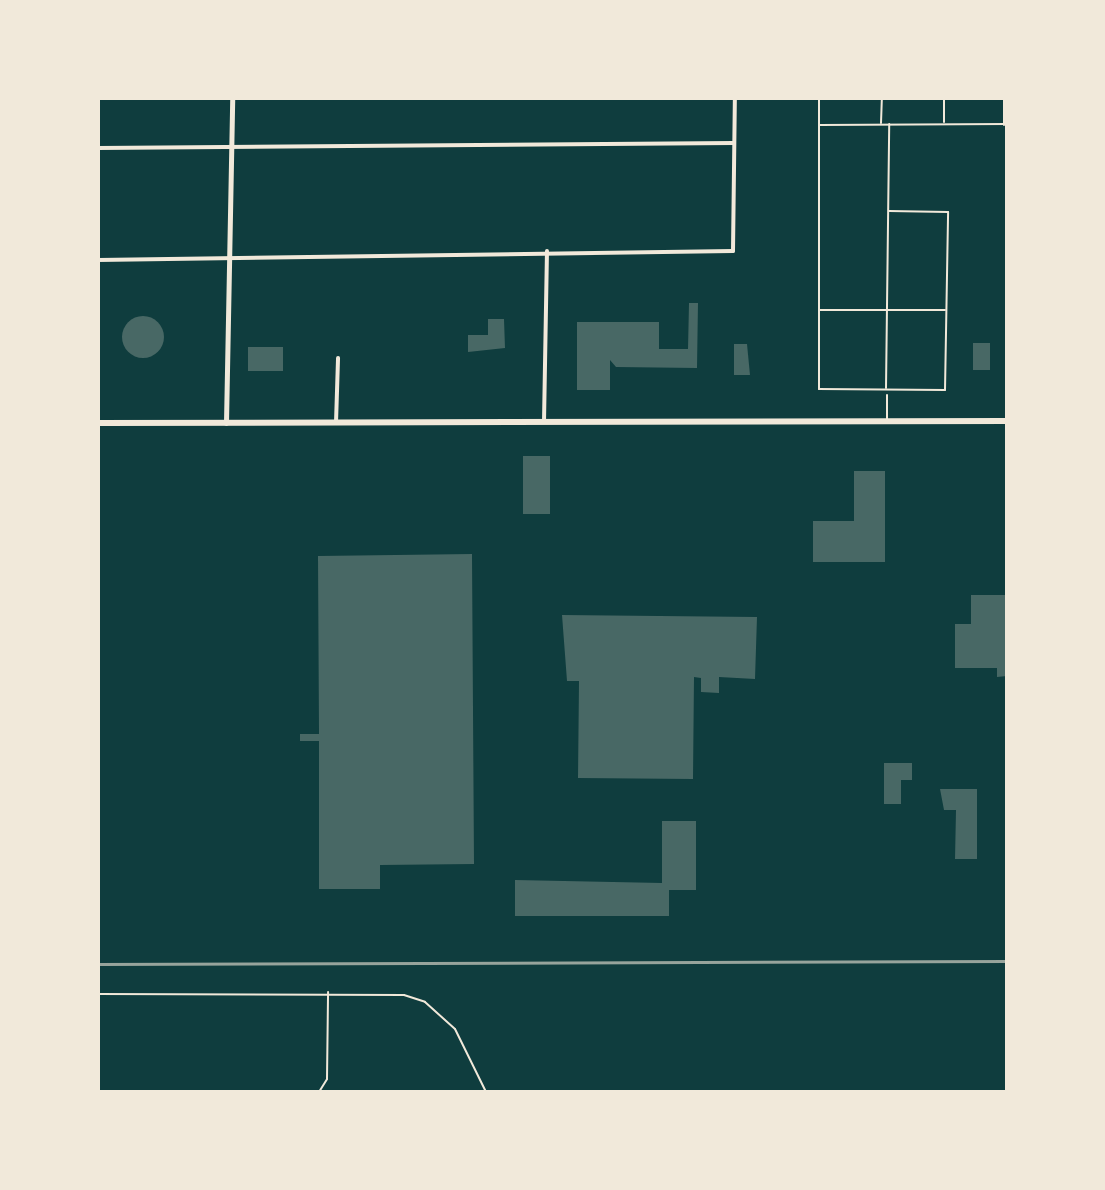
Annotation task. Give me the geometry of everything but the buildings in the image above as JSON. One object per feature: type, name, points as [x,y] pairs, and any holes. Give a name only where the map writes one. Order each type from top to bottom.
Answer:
[{"type":"main road","points":[[98,423],[1007,421]]},
{"type":"street","points":[[226,423],[232,98]]},
{"type":"street","points":[[98,260],[229,253],[733,251],[735,98]]},
{"type":"street","points":[[98,148],[734,143]]},
{"type":"street","points":[[544,422],[547,251]]},
{"type":"street","points":[[336,423],[338,358]]},
{"type":"lane","points":[[819,98],[819,389],[945,390],[948,212],[889,211]]},
{"type":"lane","points":[[881,125],[882,98]]},
{"type":"lane","points":[[944,98],[944,123]]},
{"type":"lane","points":[[819,125],[1006,124],[1004,98]]},
{"type":"lane","points":[[886,389],[889,124]]},
{"type":"lane","points":[[820,310],[946,310]]},
{"type":"lane","points":[[887,395],[887,422]]},
{"type":"lane","points":[[319,1092],[327,1079],[328,992]]},
{"type":"lane","points":[[98,994],[328,992],[425,1002],[455,1029],[486,1092]]},
{"type":"railway","points":[[98,964],[1007,961]]}]
